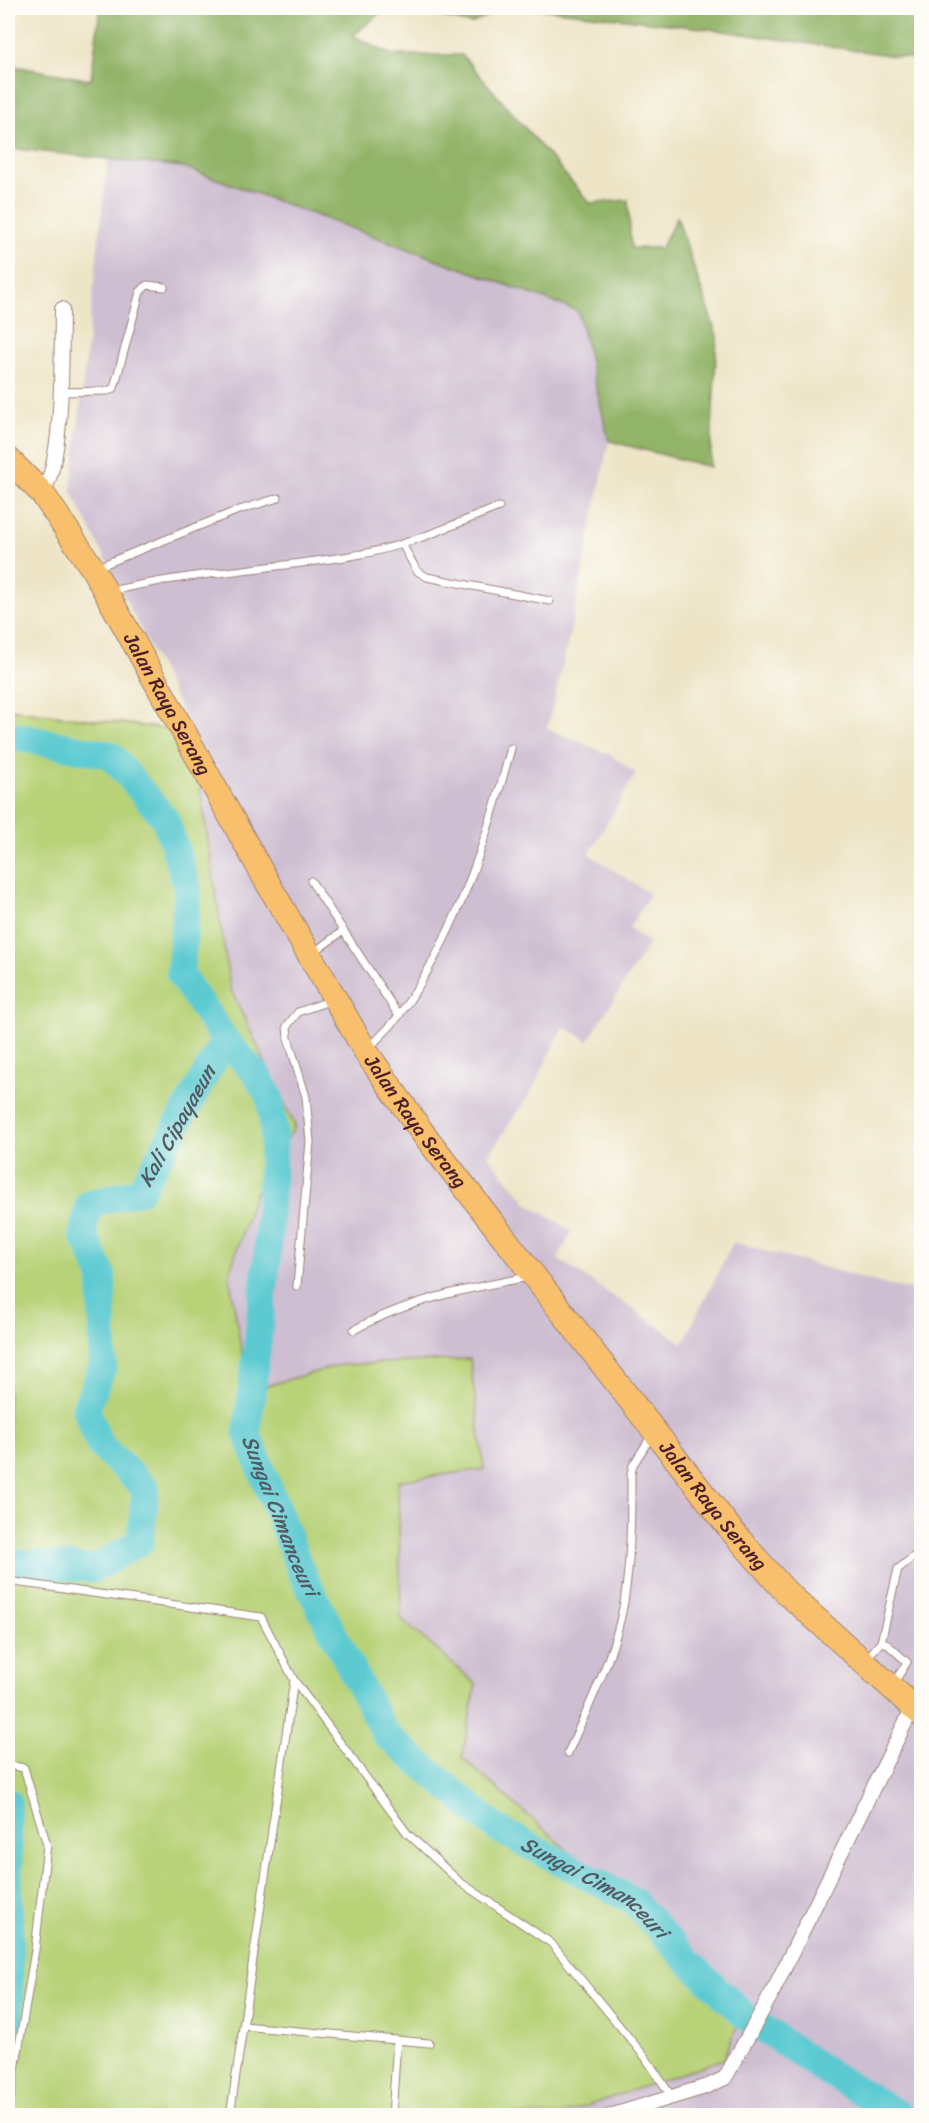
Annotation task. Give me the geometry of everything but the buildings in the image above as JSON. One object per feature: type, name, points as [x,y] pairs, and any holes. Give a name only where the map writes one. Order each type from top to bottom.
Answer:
[{"type":"highway","name":"Jalan Raya Serang","points":[[8,459],[42,493],[93,569],[334,999],[366,1052],[422,1132],[732,1531],[785,1591],[917,1711]]},
{"type":"street","points":[[42,493],[50,481],[58,430],[62,309]]},
{"type":"street","points":[[610,2115],[672,2097],[725,2078],[772,1993],[917,1711]]},
{"type":"lane","points":[[59,392],[108,391],[114,387],[140,292],[147,285],[164,287]]},
{"type":"lane","points":[[93,569],[219,517],[278,498]]},
{"type":"lane","points":[[106,592],[152,581],[357,555],[402,544],[499,507]]},
{"type":"lane","points":[[402,544],[417,572],[427,577],[550,601]]},
{"type":"lane","points":[[366,1052],[399,1016],[459,910],[483,848],[511,748]]},
{"type":"lane","points":[[311,881],[399,1016]]},
{"type":"lane","points":[[309,955],[343,931]]},
{"type":"lane","points":[[297,1286],[310,1142],[306,1097],[288,1038],[287,1026],[298,1012],[334,999]]},
{"type":"lane","points":[[354,1330],[380,1315],[487,1285],[534,1276]]},
{"type":"lane","points":[[568,1753],[617,1632],[629,1566],[633,1465],[653,1432]]},
{"type":"lane","points":[[863,1663],[881,1642],[898,1569],[921,1550]]},
{"type":"lane","points":[[8,1581],[261,1617],[294,1680],[407,1833],[460,1882],[551,1943],[645,2057],[672,2097]]},
{"type":"lane","points":[[881,1642],[886,1642],[907,1662],[891,1688]]},
{"type":"lane","points":[[230,2115],[294,1680]]},
{"type":"lane","points":[[8,1765],[24,1768],[46,1845],[35,1950],[8,2112]]},
{"type":"lane","points":[[243,2026],[429,2043]]},
{"type":"lane","points":[[392,2115],[397,2040]]},
{"type":"shaded area","points":[[108,158],[184,167],[578,311],[609,441],[567,647],[547,729],[609,754],[636,773],[589,854],[650,894],[629,928],[649,943],[588,1041],[563,1026],[533,1089],[488,1156],[528,1204],[572,1231],[558,1259],[683,1343],[733,1242],[891,1286],[921,1291],[921,2115],[560,2115],[723,2060],[745,2005],[461,1758],[476,1684],[401,1619],[398,1480],[340,1365],[248,1391],[229,1274],[254,1195],[295,1126],[230,988],[192,732],[71,490]]},
{"type":"green space","points":[[100,8],[386,8],[353,36],[392,55],[462,55],[590,203],[628,200],[631,248],[661,248],[677,217],[717,336],[710,467],[609,441],[578,311],[184,167],[8,148],[8,65],[91,80]]},
{"type":"green space","points":[[406,8],[504,8],[471,24]]},
{"type":"green space","points":[[530,8],[921,8],[921,60],[702,28]]},
{"type":"green space","points":[[8,709],[192,732],[230,988],[295,1126],[254,1195],[229,1274],[248,1391],[340,1365],[470,1359],[484,1469],[398,1481],[401,1619],[476,1684],[462,1758],[745,2005],[724,2059],[560,2115],[8,2115]]},
{"type":"waterway","name":"Sungai Cimanceuri","points":[[8,735],[111,755],[166,820],[188,890],[180,974],[225,1040],[257,1075],[270,1098],[274,1133],[267,1261],[247,1433],[301,1571],[385,1734],[496,1828],[632,1900],[686,1959],[744,2015],[821,2068],[901,2116]]},
{"type":"waterway","name":"Kali Cipayaeun","points":[[8,1562],[94,1569],[140,1542],[146,1489],[99,1444],[86,1408],[103,1366],[102,1274],[83,1234],[89,1204],[140,1191],[225,1040]]},
{"type":"waterway","name":"Kali Cipayaeun","points":[[8,1802],[10,2020],[8,2024]]}]
